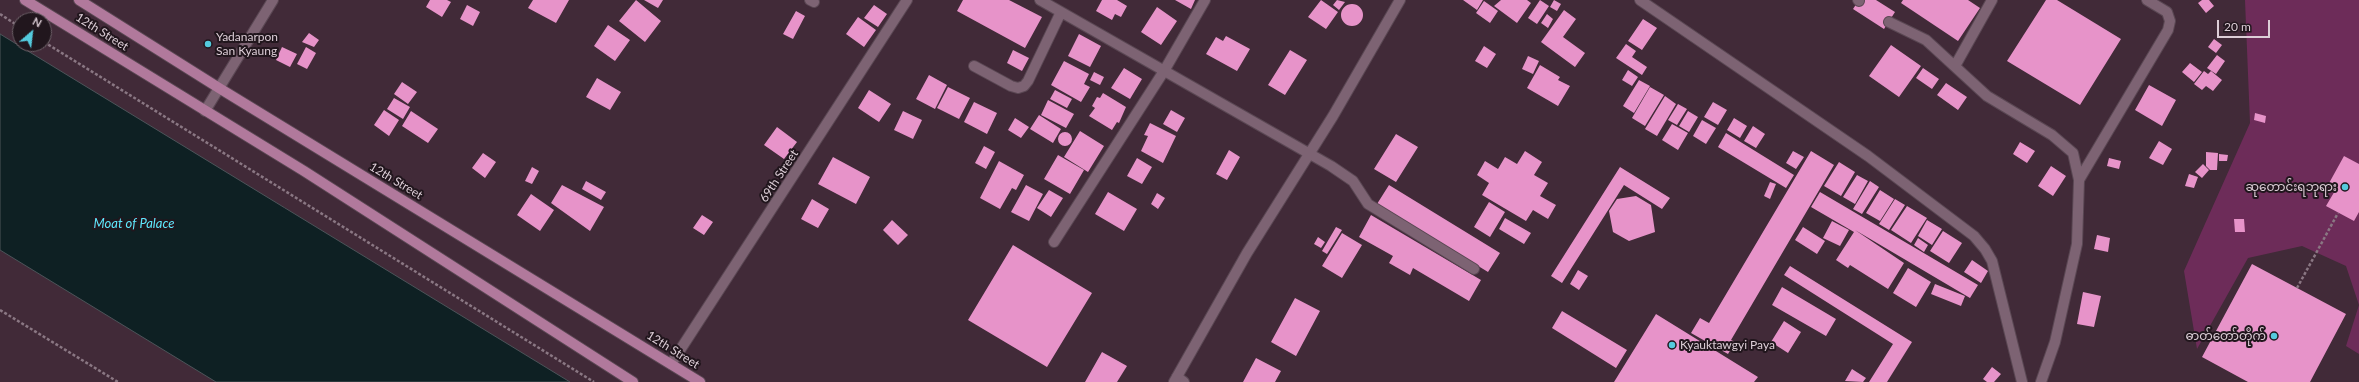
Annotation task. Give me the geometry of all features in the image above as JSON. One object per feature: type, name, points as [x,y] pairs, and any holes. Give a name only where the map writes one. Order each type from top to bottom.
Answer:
[{"type":"main road","name":"12th Street","points":[[25,0],[304,171],[633,382]]},
{"type":"main road","name":"12th Street","points":[[79,0],[219,88],[700,382]]},
{"type":"street","points":[[205,111],[272,0]]},
{"type":"street","name":"69th Street","points":[[671,364],[761,228],[907,0]]},
{"type":"street","points":[[1040,0],[1309,153],[1353,181],[1368,204],[1474,269]]},
{"type":"street","points":[[1054,242],[1164,71],[1205,0]]},
{"type":"street","points":[[1178,380],[1247,253],[1333,116],[1400,0]]},
{"type":"street","points":[[1640,0],[1875,161],[1974,236],[1985,249],[1992,261],[2022,382]]},
{"type":"street","points":[[1955,66],[1992,0]]},
{"type":"street","points":[[2079,180],[2168,30],[2170,21],[2167,12],[2146,0]]},
{"type":"street","points":[[974,66],[1011,86],[1018,88],[1024,86],[1028,81],[1061,12]]},
{"type":"street","points":[[1889,22],[1926,40],[1987,96],[2067,146],[2073,153],[2077,164],[2079,180],[2076,244],[2055,342],[2041,382]]},
{"type":"path","points":[[0,14],[12,22]]},
{"type":"path","points":[[52,47],[594,382]]},
{"type":"path","points":[[2297,288],[2338,213]]},
{"type":"path","points":[[0,310],[118,382]]},
{"type":"shaded area","points":[[2245,0],[2359,0],[2359,305],[2346,266],[2302,246],[2248,258],[2197,349],[2184,271],[2250,123]]},
{"type":"shaded area","points":[[2359,305],[2359,354],[2346,346]]},
{"type":"water","name":"Moat of Palace","points":[[0,34],[12,41],[12,52],[29,52],[570,382],[216,382],[0,250]]},
{"type":"building","points":[[430,0],[447,0],[451,2],[442,17],[426,7]]},
{"type":"building","points":[[533,0],[569,0],[556,23],[528,8]]},
{"type":"building","points":[[636,0],[661,21],[645,42],[619,21]]},
{"type":"building","points":[[644,0],[663,0],[658,8]]},
{"type":"building","points":[[963,0],[1009,0],[1042,17],[1025,48],[957,11]]},
{"type":"building","points":[[1102,0],[1117,0],[1127,6],[1121,17],[1115,14],[1112,20],[1096,11]]},
{"type":"building","points":[[1175,0],[1195,0],[1191,9]]},
{"type":"building","points":[[1321,0],[1338,12],[1326,29],[1308,17]]},
{"type":"building","points":[[1337,0],[1345,2],[1339,10],[1333,5]]},
{"type":"building","points":[[1463,0],[1483,0],[1477,10]]},
{"type":"building","points":[[1501,0],[1527,0],[1531,3],[1517,23],[1494,6]]},
{"type":"building","points":[[1540,0],[1549,6],[1537,24],[1528,18]]},
{"type":"building","points":[[1554,0],[1561,4],[1557,11],[1550,7]]},
{"type":"building","points":[[1859,0],[1876,0],[1895,12],[1884,29],[1853,9]]},
{"type":"building","points":[[1903,0],[1968,0],[1980,8],[1958,41],[1901,3]]},
{"type":"building","points":[[2046,0],[2057,0],[2121,39],[2080,105],[2007,61]]},
{"type":"building","points":[[2202,0],[2209,0],[2214,6],[2206,13],[2198,3]]},
{"type":"building","points":[[1484,1],[1498,11],[1490,23],[1476,13]]},
{"type":"building","points":[[1352,4],[1360,7],[1363,15],[1360,23],[1352,26],[1344,23],[1341,15],[1344,7]]},
{"type":"building","points":[[467,5],[480,12],[473,26],[460,19]]},
{"type":"building","points":[[874,5],[887,14],[878,27],[864,18]]},
{"type":"building","points":[[1157,7],[1177,21],[1161,45],[1141,32]]},
{"type":"building","points":[[1564,10],[1576,19],[1563,37],[1585,53],[1575,67],[1541,42]]},
{"type":"building","points":[[796,11],[805,16],[793,39],[783,34]]},
{"type":"building","points":[[1547,14],[1553,19],[1548,28],[1541,23]]},
{"type":"building","points":[[858,17],[876,30],[864,47],[846,34]]},
{"type":"building","points":[[1643,19],[1657,28],[1642,50],[1628,41]]},
{"type":"building","points":[[608,25],[630,40],[615,61],[594,46]]},
{"type":"building","points":[[309,33],[319,40],[314,47],[302,42]]},
{"type":"building","points":[[1079,34],[1101,46],[1090,67],[1068,56]]},
{"type":"building","points":[[1226,36],[1250,49],[1237,71],[1206,54],[1216,37],[1223,41]]},
{"type":"building","points":[[2214,39],[2222,45],[2216,53],[2208,47]]},
{"type":"building","points":[[1626,44],[1636,51],[1632,57],[1647,67],[1642,75],[1616,58]]},
{"type":"building","points":[[1891,45],[1921,66],[1899,97],[1869,76]]},
{"type":"building","points":[[1484,46],[1496,54],[1487,68],[1475,61]]},
{"type":"building","points":[[282,47],[297,54],[290,67],[276,60]]},
{"type":"building","points":[[306,47],[316,53],[307,69],[297,64]]},
{"type":"building","points":[[1013,50],[1029,58],[1022,71],[1007,63]]},
{"type":"building","points":[[1290,50],[1307,60],[1285,95],[1268,85]]},
{"type":"building","points":[[2217,55],[2225,61],[2216,74],[2207,68]]},
{"type":"building","points":[[1528,56],[1539,61],[1533,74],[1522,69]]},
{"type":"building","points":[[1064,61],[1089,74],[1084,84],[1090,87],[1081,102],[1051,85]]},
{"type":"building","points":[[2190,63],[2202,72],[2194,82],[2182,72]]},
{"type":"building","points":[[1540,65],[1560,77],[1558,80],[1570,86],[1558,106],[1527,88]]},
{"type":"building","points":[[1124,68],[1142,79],[1130,99],[1111,88]]},
{"type":"building","points":[[1923,68],[1939,79],[1932,89],[1916,78]]},
{"type":"building","points":[[1628,70],[1638,77],[1632,86],[1622,80]]},
{"type":"building","points":[[2204,71],[2208,74],[2211,71],[2222,80],[2213,91],[2206,86],[2202,90],[2194,84]]},
{"type":"building","points":[[1094,72],[1104,77],[1100,85],[1090,80]]},
{"type":"building","points":[[929,75],[947,85],[935,109],[916,99]]},
{"type":"building","points":[[597,78],[621,92],[610,110],[586,97]]},
{"type":"building","points":[[1639,80],[1650,86],[1634,113],[1623,106]]},
{"type":"building","points":[[402,82],[417,92],[408,104],[394,94]]},
{"type":"building","points":[[1946,83],[1967,97],[1958,110],[1937,95]]},
{"type":"building","points":[[2149,85],[2176,100],[2162,126],[2135,110]]},
{"type":"building","points":[[948,87],[970,98],[959,119],[937,108]]},
{"type":"building","points":[[1650,87],[1664,95],[1645,126],[1632,118]]},
{"type":"building","points":[[869,90],[891,104],[879,122],[858,108]]},
{"type":"building","points":[[1055,90],[1072,99],[1067,108],[1050,99]]},
{"type":"building","points":[[1103,93],[1126,107],[1119,123],[1117,122],[1112,130],[1089,116],[1095,108],[1092,106],[1097,97],[1100,98]]},
{"type":"building","points":[[1665,96],[1676,104],[1657,136],[1645,129]]},
{"type":"building","points":[[394,98],[410,107],[403,119],[387,109]]},
{"type":"building","points":[[1048,100],[1074,114],[1066,128],[1041,115]]},
{"type":"building","points":[[974,102],[997,113],[987,134],[964,122]]},
{"type":"building","points":[[1713,102],[1727,110],[1718,125],[1704,117]]},
{"type":"building","points":[[1678,104],[1687,109],[1677,125],[1668,120]]},
{"type":"building","points":[[384,110],[399,120],[389,136],[374,125]]},
{"type":"building","points":[[1171,110],[1185,118],[1177,132],[1163,124]]},
{"type":"building","points":[[411,111],[438,129],[428,143],[402,126]]},
{"type":"building","points":[[903,111],[922,120],[913,139],[894,130]]},
{"type":"building","points":[[1688,111],[1698,117],[1689,132],[1679,126]]},
{"type":"building","points":[[2255,113],[2266,116],[2265,123],[2254,120]]},
{"type":"building","points":[[1039,115],[1061,129],[1053,143],[1030,129]]},
{"type":"building","points":[[1015,118],[1029,127],[1021,138],[1008,130]]},
{"type":"building","points":[[1734,118],[1747,126],[1740,138],[1727,130]]},
{"type":"building","points":[[1702,120],[1716,128],[1706,144],[1693,136]]},
{"type":"building","points":[[1150,123],[1176,136],[1163,163],[1141,151],[1148,136],[1144,135]]},
{"type":"building","points":[[1672,124],[1688,133],[1678,150],[1662,140]]},
{"type":"building","points":[[1753,126],[1765,134],[1756,148],[1744,141]]},
{"type":"building","points":[[777,127],[797,142],[784,159],[764,145]]},
{"type":"building","points":[[1080,131],[1104,146],[1088,172],[1064,157]]},
{"type":"building","points":[[1065,132],[1070,134],[1072,139],[1070,144],[1065,146],[1060,144],[1058,139],[1060,134]]},
{"type":"building","points":[[1726,133],[1794,175],[1786,188],[1718,147]]},
{"type":"building","points":[[1396,134],[1418,147],[1396,182],[1374,169]]},
{"type":"building","points":[[2159,141],[2172,149],[2163,165],[2149,158]]},
{"type":"building","points":[[2020,142],[2035,151],[2027,163],[2013,154]]},
{"type":"building","points":[[984,146],[995,152],[986,169],[975,163]]},
{"type":"building","points":[[1229,150],[1240,157],[1227,180],[1216,174]]},
{"type":"building","points":[[1525,151],[1542,162],[1534,175],[1548,183],[1540,196],[1556,205],[1548,219],[1533,210],[1526,221],[1482,195],[1489,183],[1477,175],[1485,161],[1498,169],[1505,157],[1517,164]]},
{"type":"building","points":[[1793,151],[1804,157],[1796,169],[1786,163]]},
{"type":"building","points":[[1811,151],[1834,165],[1731,340],[1735,342],[1728,354],[1691,333],[1700,318],[1709,323]]},
{"type":"building","points":[[2206,152],[2218,153],[2217,170],[2210,170],[2206,166]]},
{"type":"building","points":[[483,153],[496,162],[485,178],[472,168]]},
{"type":"building","points":[[2219,154],[2228,155],[2227,161],[2219,161]]},
{"type":"building","points":[[1058,155],[1084,170],[1070,194],[1044,179]]},
{"type":"building","name":"ဆုတောင်းရဘုရား","points":[[2344,156],[2359,164],[2359,212],[2354,221],[2326,206],[2336,189],[2328,185]]},
{"type":"building","points":[[833,157],[870,177],[856,204],[818,184]]},
{"type":"building","points":[[1137,158],[1152,167],[1142,184],[1127,176]]},
{"type":"building","points":[[2109,158],[2121,161],[2119,169],[2107,166]]},
{"type":"building","points":[[999,161],[1024,175],[1016,190],[1012,188],[1000,209],[980,198]]},
{"type":"building","points":[[1839,162],[1855,172],[1841,196],[1824,186]]},
{"type":"building","points":[[2203,164],[2209,170],[2202,178],[2195,172]]},
{"type":"building","points":[[2051,166],[2066,176],[2053,196],[2038,186]]},
{"type":"building","points":[[532,167],[539,171],[532,184],[525,181]]},
{"type":"building","points":[[1620,167],[1670,198],[1662,209],[1624,185],[1562,283],[1551,276]]},
{"type":"building","points":[[2189,174],[2198,177],[2194,188],[2185,186]]},
{"type":"building","points":[[1857,175],[1868,181],[1855,204],[1843,197]]},
{"type":"building","points":[[586,181],[606,192],[601,200],[582,189]]},
{"type":"building","points":[[1870,181],[1879,187],[1862,214],[1853,209]]},
{"type":"building","points":[[1770,182],[1776,184],[1770,199],[1764,196]]},
{"type":"building","points":[[562,185],[604,207],[590,231],[551,203]]},
{"type":"building","points":[[1026,185],[1043,194],[1029,221],[1011,212]]},
{"type":"building","points":[[1389,185],[1500,253],[1488,272],[1377,204]]},
{"type":"building","points":[[1049,190],[1063,198],[1051,217],[1037,208]]},
{"type":"building","points":[[1880,190],[1894,199],[1880,221],[1866,213]]},
{"type":"building","points":[[1108,192],[1137,209],[1124,231],[1095,214]]},
{"type":"building","points":[[1820,192],[1978,285],[1970,298],[1855,230],[1904,263],[1888,289],[1850,265],[1848,268],[1836,260],[1854,232],[1811,207]]},
{"type":"building","points":[[1157,193],[1165,198],[1158,209],[1151,204]]},
{"type":"building","points":[[531,194],[554,210],[540,231],[517,215]]},
{"type":"building","points":[[1636,196],[1651,205],[1655,232],[1629,241],[1613,232],[1609,211],[1617,199]]},
{"type":"building","points":[[812,199],[829,209],[818,228],[801,219]]},
{"type":"building","points":[[1895,199],[1905,205],[1889,230],[1879,224]]},
{"type":"building","points":[[1489,202],[1505,212],[1490,237],[1474,227]]},
{"type":"building","points":[[1907,206],[1927,218],[1911,243],[1891,230]]},
{"type":"building","points":[[702,215],[713,222],[704,235],[693,228]]},
{"type":"building","points":[[1371,215],[1481,280],[1469,301],[1413,268],[1410,275],[1389,263],[1393,256],[1359,237]]},
{"type":"building","points":[[1505,218],[1531,233],[1524,244],[1499,229]]},
{"type":"building","points":[[2234,219],[2244,219],[2245,232],[2235,232]]},
{"type":"building","points":[[892,220],[908,235],[898,245],[883,230]]},
{"type":"building","points":[[1927,220],[1942,229],[1932,245],[1918,236]]},
{"type":"building","points":[[1832,221],[1849,230],[1840,246],[1823,238]]},
{"type":"building","points":[[1336,227],[1342,230],[1327,254],[1322,251]]},
{"type":"building","points":[[1803,227],[1825,241],[1817,254],[1795,240]]},
{"type":"building","points":[[1943,231],[1962,243],[1949,263],[1930,251]]},
{"type":"building","points":[[1342,233],[1362,245],[1342,278],[1322,266]]},
{"type":"building","points":[[2097,235],[2110,238],[2108,252],[2094,249]]},
{"type":"building","points":[[1318,237],[1325,242],[1321,248],[1314,244]]},
{"type":"building","points":[[1918,238],[1928,245],[1924,252],[1914,245]]},
{"type":"building","points":[[1013,245],[1092,293],[1047,367],[968,320]]},
{"type":"building","points":[[1972,260],[1988,271],[1981,283],[1964,272]]},
{"type":"building","name":"ဓာတ်တော်တိုက်","points":[[2252,264],[2346,314],[2310,382],[2248,382],[2202,357]]},
{"type":"building","points":[[1790,266],[1912,342],[1887,382],[1869,382],[1893,344],[1784,275]]},
{"type":"building","points":[[1908,268],[1931,282],[1916,307],[1893,293]]},
{"type":"building","points":[[1578,270],[1588,276],[1579,290],[1570,284]]},
{"type":"building","points":[[1935,284],[1965,296],[1961,306],[1931,294]]},
{"type":"building","points":[[1782,287],[1836,319],[1826,336],[1772,305]]},
{"type":"building","points":[[2083,292],[2101,296],[2094,327],[2077,324]]},
{"type":"building","points":[[1295,298],[1320,311],[1296,356],[1271,342]]},
{"type":"building","points":[[1562,311],[1627,350],[1616,368],[1552,328]]},
{"type":"building","name":"Kyauktawgyi Paya","points":[[1656,314],[1758,377],[1754,382],[1614,382]]},
{"type":"building","points":[[1784,321],[1801,332],[1788,353],[1771,342]]},
{"type":"building","points":[[1102,352],[1127,366],[1117,382],[1085,382]]},
{"type":"building","points":[[1256,358],[1281,371],[1275,382],[1243,382]]},
{"type":"building","points":[[1992,367],[2001,374],[1994,382],[1987,382],[1983,379]]},
{"type":"building","points":[[1852,369],[1866,378],[1863,382],[1845,381]]},
{"type":"place","name":"Yadanarpon San Kyaung","points":[[208,44]]},
{"type":"place","name":"ဆုတောင်းရဘုရား","points":[[2345,187]]},
{"type":"place","name":"ဓာတ်တော်တိုက်","points":[[2274,336]]},
{"type":"place","name":"Kyauktawgyi Paya","points":[[1672,345]]}]
